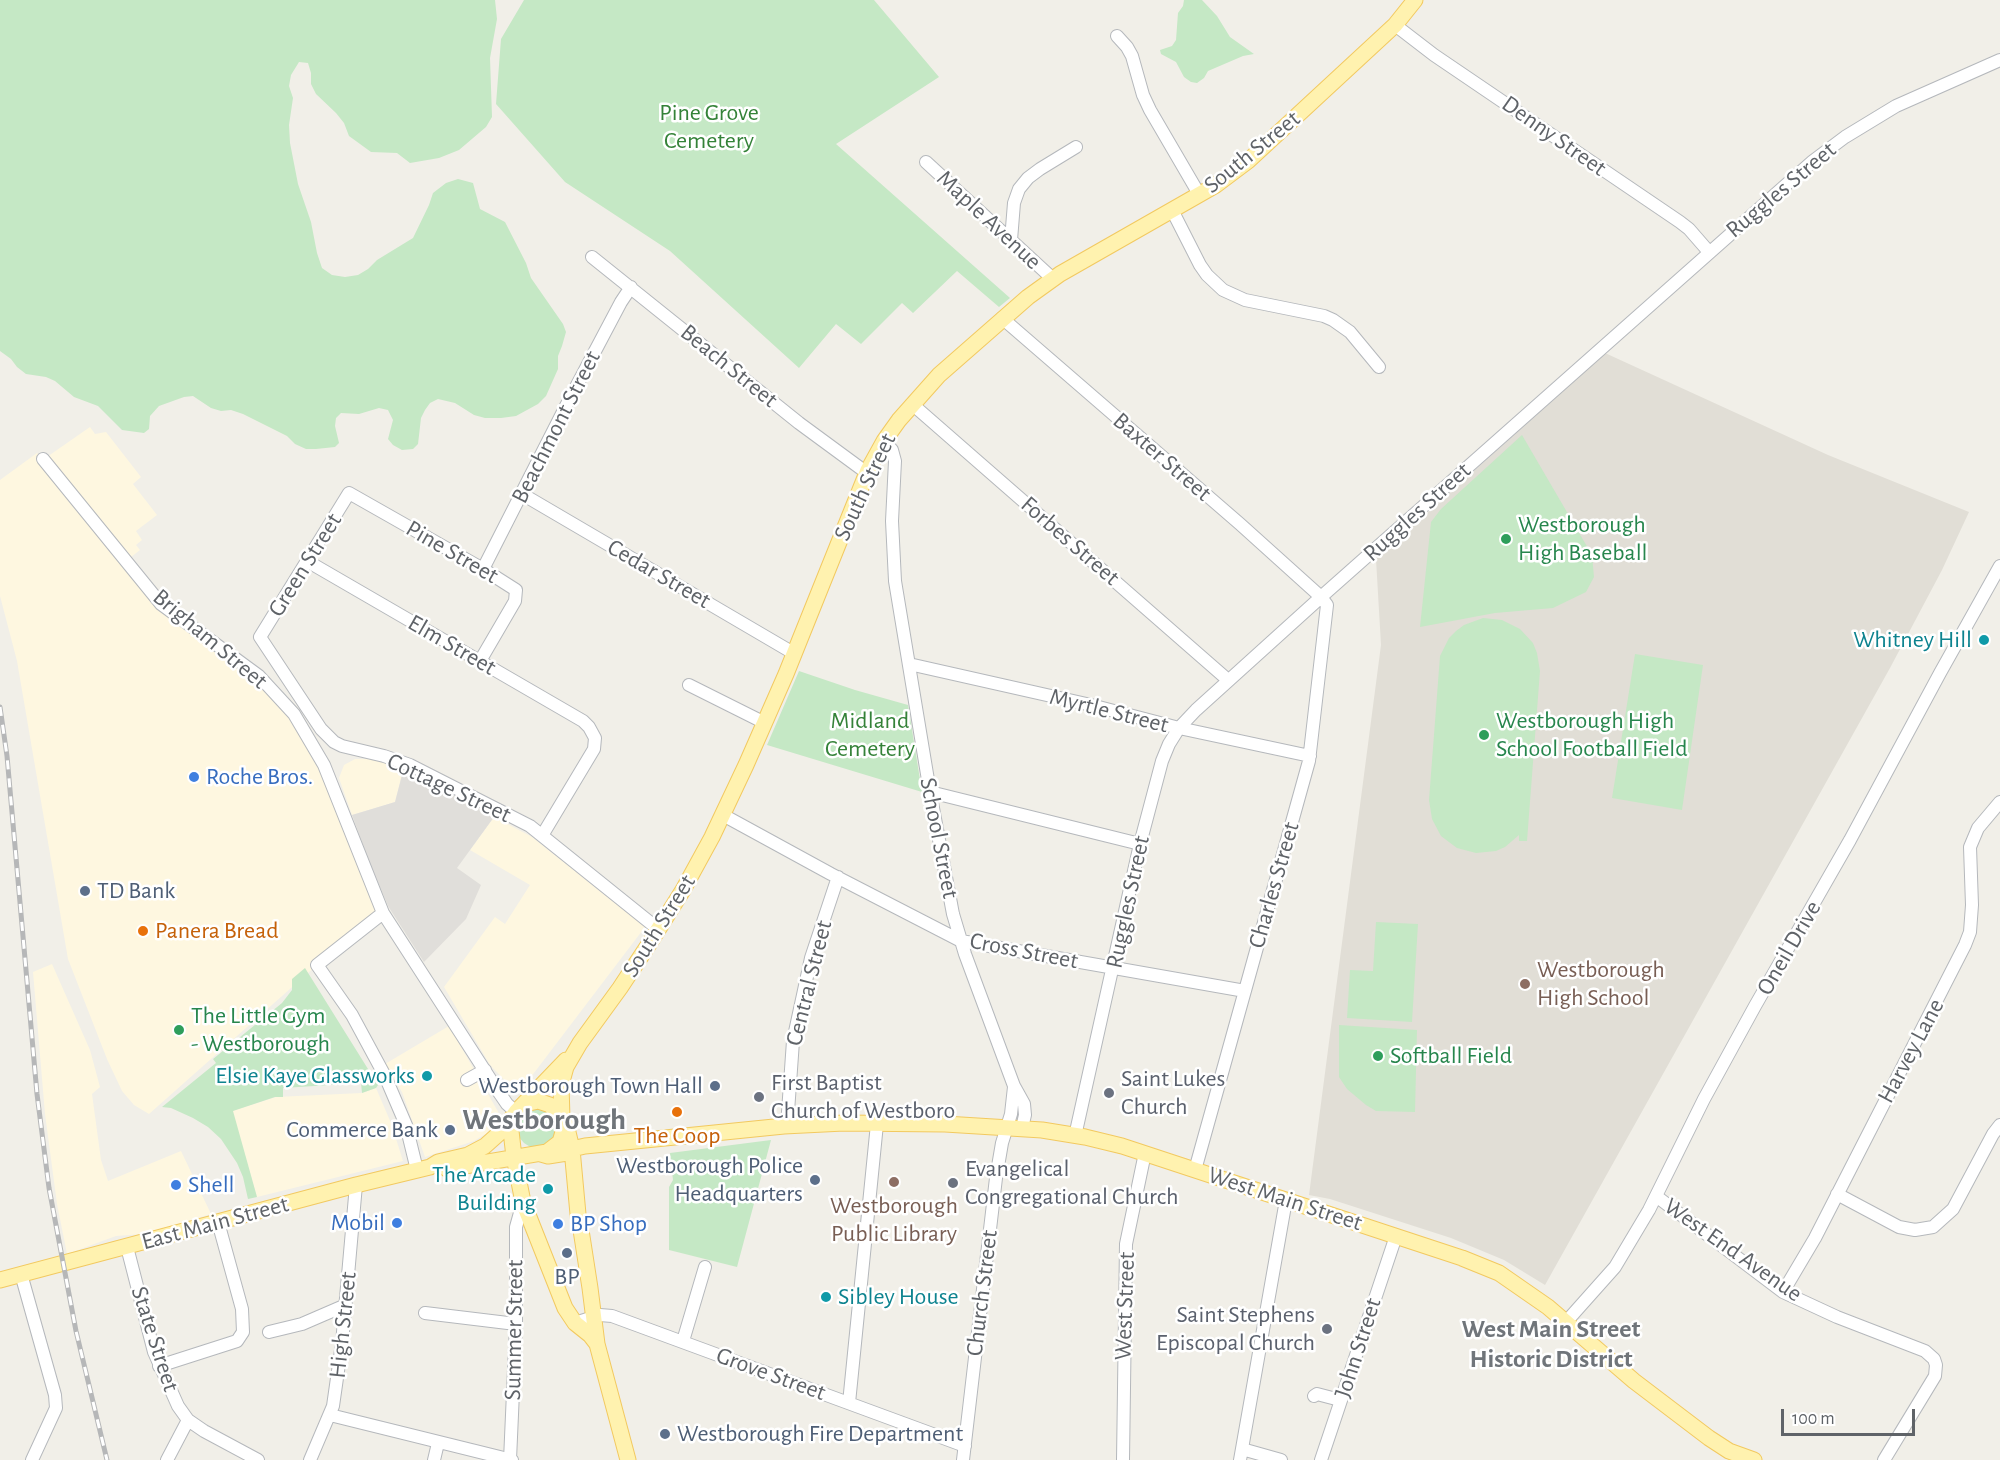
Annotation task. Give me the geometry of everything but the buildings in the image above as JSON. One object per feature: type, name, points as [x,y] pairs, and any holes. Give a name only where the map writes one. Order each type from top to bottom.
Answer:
[{"type":"main road","name":"South Street","points":[[489,1142],[504,1129],[574,1052],[620,988],[702,855],[723,815],[795,654],[867,473],[884,441],[912,404],[939,375],[1002,318],[1053,279],[1200,195],[1248,161],[1395,25],[1415,0]]},
{"type":"main road","name":"South Street","points":[[574,1052],[562,1078],[564,1121],[575,1148],[578,1216],[597,1344],[628,1460]]},
{"type":"main road","points":[[513,1138],[522,1150],[539,1154],[558,1144],[563,1135],[564,1121],[554,1108],[542,1102],[535,1101],[518,1111],[511,1131],[514,1157],[524,1202],[565,1308],[575,1323],[597,1344]]},
{"type":"main road","name":"West Main Street","points":[[539,1154],[548,1156],[567,1153],[575,1148],[787,1126],[844,1123],[945,1124],[1022,1128],[1075,1136],[1145,1153],[1462,1257],[1499,1273],[1532,1294],[1634,1381],[1708,1438],[1730,1451],[1754,1460]]},
{"type":"main road","name":"East Main Street","points":[[0,1280],[424,1169],[438,1162],[468,1155],[489,1142]]},
{"type":"main road","name":"East Main Street","points":[[424,1169],[438,1170],[539,1154]]},
{"type":"main road","points":[[486,1163],[506,1169],[519,1183]]},
{"type":"street","name":"Denny Street","points":[[1395,25],[1434,55],[1680,222],[1709,252]]},
{"type":"street","points":[[1117,36],[1132,56],[1143,95],[1150,110],[1200,195]]},
{"type":"street","name":"Ruggles Street","points":[[1075,1136],[1140,844],[1162,761],[1179,728],[1228,680],[1805,167],[1853,131],[1896,106],[2000,60]]},
{"type":"street","points":[[1011,240],[1014,203],[1020,189],[1028,178],[1040,169],[1076,147]]},
{"type":"street","name":"Maple Avenue","points":[[926,162],[1053,279]]},
{"type":"street","points":[[1172,210],[1200,265],[1223,290],[1245,300],[1324,316],[1333,320],[1350,332],[1379,367]]},
{"type":"street","name":"Beach Street","points":[[592,257],[799,423],[867,473]]},
{"type":"street","name":"Beachmont Street","points":[[483,569],[571,395],[631,287]]},
{"type":"street","name":"Baxter Street","points":[[1002,318],[1321,597]]},
{"type":"street","name":"Forbes Street","points":[[912,404],[1228,680]]},
{"type":"street","name":"School Street","points":[[884,441],[892,450],[895,461],[892,511],[893,561],[930,792],[953,914],[1014,1086],[1024,1104],[1025,1115],[1022,1128]]},
{"type":"street","name":"Brigham Street","points":[[44,459],[161,604],[259,676],[294,714],[324,765],[383,913],[507,1104],[518,1111]]},
{"type":"street","name":"Green Street","points":[[260,636],[349,493]]},
{"type":"street","name":"Pine Street","points":[[349,493],[513,588],[517,594],[515,601],[480,661]]},
{"type":"street","name":"Cedar Street","points":[[522,494],[795,654]]},
{"type":"street","name":"Elm Street","points":[[307,561],[583,721],[593,733],[595,742],[591,754],[543,834]]},
{"type":"street","name":"Oneil Drive","points":[[1566,1322],[1615,1267],[1656,1196],[1749,1017],[1850,840],[2000,566]]},
{"type":"street","name":"Charles Street","points":[[1195,1170],[1310,756],[1327,605],[1321,597]]},
{"type":"street","name":"Cottage Street","points":[[260,636],[321,729],[334,742],[410,765],[543,834],[658,929]]},
{"type":"street","name":"Myrtle Street","points":[[909,664],[1090,705],[1179,728],[1310,756]]},
{"type":"street","points":[[689,685],[765,723]]},
{"type":"street","points":[[930,792],[1140,844]]},
{"type":"street","name":"Harvey Lane","points":[[1783,1292],[1815,1238],[1965,945],[1970,932],[1972,905],[1970,848],[1978,828],[2000,802]]},
{"type":"street","name":"Cross Street","points":[[723,815],[838,878],[961,941],[1245,991]]},
{"type":"street","name":"Central Street","points":[[787,1126],[793,1041],[811,958],[838,878]]},
{"type":"street","points":[[383,913],[317,965],[352,1015],[385,1076],[424,1169]]},
{"type":"street","points":[[467,1080],[485,1070]]},
{"type":"street","name":"School Street","points":[[1006,1128],[1011,1114],[1014,1086]]},
{"type":"street","points":[[849,1402],[877,1124]]},
{"type":"street","points":[[1836,1194],[1899,1227],[1915,1230],[1933,1227],[1953,1209],[2000,1125]]},
{"type":"street","name":"Church Street","points":[[963,1460],[994,1188],[1006,1128]]},
{"type":"street","name":"West Street","points":[[1123,1460],[1126,1244],[1145,1153]]},
{"type":"street","name":"High Street","points":[[310,1460],[333,1406],[346,1305],[356,1185]]},
{"type":"street","name":"West End Avenue","points":[[1656,1196],[1783,1292],[1837,1317],[1925,1351],[1934,1359],[1935,1376],[1884,1460]]},
{"type":"street","points":[[1281,1460],[1241,1455],[1286,1200]]},
{"type":"street","name":"Summer Street","points":[[510,1460],[516,1324],[516,1227],[524,1202]]},
{"type":"street","points":[[159,1366],[237,1341],[243,1332],[242,1309],[218,1222]]},
{"type":"street","name":"John Street","points":[[1321,1460],[1396,1236]]},
{"type":"street","name":"State Street","points":[[128,1247],[140,1301],[159,1366],[170,1392],[188,1420],[258,1460]]},
{"type":"street","points":[[683,1341],[705,1267]]},
{"type":"street","points":[[21,1274],[55,1395],[56,1408],[32,1460]]},
{"type":"street","points":[[269,1332],[302,1324],[346,1305]]},
{"type":"street","points":[[425,1313],[516,1324]]},
{"type":"street","name":"Grove Street","points":[[575,1323],[593,1317],[612,1316],[965,1446]]},
{"type":"street","points":[[1314,1396],[1317,1394],[1340,1400]]},
{"type":"street","points":[[330,1415],[510,1460]]},
{"type":"street","points":[[167,1460],[188,1420]]},
{"type":"street","points":[[434,1460],[438,1443]]},
{"type":"shaded area","name":"Westborough High School","points":[[1605,353],[1828,455],[1969,512],[1942,570],[1890,668],[1545,1285],[1504,1260],[1451,1238],[1330,1199],[1309,1195],[1381,645],[1376,559]]},
{"type":"shaded area","points":[[90,427],[95,434],[106,432],[141,477],[133,484],[157,515],[136,531],[142,540],[136,545],[140,550],[126,561],[161,604],[259,676],[324,765],[383,913],[317,965],[149,1114],[134,1105],[122,1091],[68,959],[17,661],[0,596],[0,480],[37,453],[44,459]]},
{"type":"shaded area","points":[[355,759],[375,759],[403,771],[395,802],[352,815],[339,778],[344,765]]},
{"type":"shaded area","points":[[403,771],[466,799],[494,817],[457,868],[481,885],[466,919],[424,962],[388,906],[352,815],[395,802]]},
{"type":"shaded area","points":[[494,817],[532,837],[645,927],[518,1094],[490,1065],[444,987],[495,917],[505,924],[530,885],[470,850]]},
{"type":"shaded area","points":[[52,964],[90,1050],[100,1087],[92,1094],[101,1160],[108,1181],[181,1151],[211,1214],[143,1234],[116,1236],[67,1254],[57,1204],[45,1114],[33,972]]},
{"type":"shaded area","points":[[449,1026],[500,1115],[487,1133],[474,1141],[425,1157],[402,1092],[385,1064]]},
{"type":"shaded area","points":[[376,1088],[391,1123],[403,1161],[257,1197],[232,1111],[276,1097],[362,1093]]},
{"type":"green space","points":[[0,0],[495,0],[497,19],[490,58],[492,117],[486,127],[459,150],[439,158],[410,163],[397,153],[371,152],[349,136],[344,123],[316,94],[311,84],[308,63],[299,62],[291,75],[289,86],[293,98],[289,125],[290,143],[298,184],[311,222],[317,253],[322,268],[332,275],[345,277],[358,275],[377,260],[413,238],[433,193],[446,183],[458,179],[473,183],[480,209],[505,222],[531,278],[563,324],[566,332],[558,356],[558,369],[546,396],[538,404],[516,416],[501,418],[474,415],[455,403],[438,399],[430,403],[421,418],[418,444],[413,449],[402,450],[388,439],[393,420],[388,410],[379,408],[359,414],[341,413],[336,418],[335,426],[339,443],[335,447],[306,449],[295,444],[287,436],[243,414],[211,408],[193,396],[159,406],[150,416],[149,429],[144,433],[122,430],[98,406],[74,397],[55,381],[46,377],[26,374],[0,351]]},
{"type":"green space","name":"Pine Grove Cemetery","points":[[524,0],[874,0],[939,77],[836,144],[1010,298],[999,307],[957,271],[913,313],[902,303],[861,344],[836,324],[799,368],[670,251],[565,182],[496,104],[501,39]]},
{"type":"green space","points":[[1184,0],[1202,0],[1217,16],[1230,37],[1254,54],[1243,56],[1208,71],[1197,83],[1184,77],[1176,62],[1161,54],[1160,50],[1172,46],[1176,40],[1178,13]]},
{"type":"green space","name":"Westborough High Baseball","points":[[1522,435],[1592,555],[1594,577],[1586,592],[1553,608],[1495,613],[1420,627],[1431,522],[1441,509]]},
{"type":"green space","name":"Westborough High School Football Field","points":[[1483,618],[1502,620],[1520,629],[1533,643],[1540,671],[1527,841],[1519,841],[1519,835],[1505,847],[1496,851],[1476,853],[1457,848],[1441,836],[1432,819],[1429,800],[1440,656],[1449,638],[1456,631],[1464,625]]},
{"type":"green space","points":[[1635,654],[1703,665],[1682,810],[1612,798]]},
{"type":"green space","name":"Midland Cemetery","points":[[799,671],[908,705],[922,792],[767,745]]},
{"type":"green space","points":[[1376,922],[1418,924],[1412,1022],[1347,1018],[1350,970],[1373,971]]},
{"type":"green space","points":[[305,968],[378,1085],[362,1093],[361,1083],[283,1088],[283,1097],[275,1097],[233,1111],[257,1197],[248,1199],[237,1163],[221,1139],[208,1127],[193,1118],[171,1108],[162,1107],[216,1063],[213,1059],[282,1003],[292,990],[292,979]]},
{"type":"green space","name":"Softball Field","points":[[1339,1025],[1417,1030],[1415,1112],[1376,1111],[1347,1089],[1339,1077]]},
{"type":"green space","points":[[536,1109],[547,1112],[558,1127],[552,1144],[532,1148],[518,1136],[519,1120],[525,1113]]},
{"type":"green space","points":[[771,1140],[737,1267],[669,1250],[669,1187],[673,1180],[670,1153]]},
{"type":"railway","points":[[0,707],[7,756],[37,1094],[49,1188],[76,1331],[107,1460]]},
{"type":"place","name":"Westborough High Baseball","points":[[1506,539]]},
{"type":"place","name":"Whitney Hill","points":[[1984,640]]},
{"type":"place","name":"Westborough High School Football Field","points":[[1484,735]]},
{"type":"place","name":"Roche Bros.","points":[[194,777]]},
{"type":"place","name":"TD Bank","points":[[85,891]]},
{"type":"place","name":"Panera Bread","points":[[143,931]]},
{"type":"place","name":"Westborough High School","points":[[1525,984]]},
{"type":"place","name":"The Little Gym - Westborough","points":[[179,1030]]},
{"type":"place","name":"Softball Field","points":[[1378,1056]]},
{"type":"place","name":"Elsie Kaye Glassworks","points":[[427,1076]]},
{"type":"place","name":"Westborough Town Hall","points":[[715,1086]]},
{"type":"place","name":"Saint Lukes Church","points":[[1109,1093]]},
{"type":"place","name":"First Baptist Church of Westboro","points":[[759,1097]]},
{"type":"place","name":"The Coop","points":[[677,1112]]},
{"type":"place","name":"Commerce Bank","points":[[450,1130]]},
{"type":"place","name":"Westborough Police Headquarters","points":[[815,1180]]},
{"type":"place","name":"Westborough Public Library","points":[[894,1182]]},
{"type":"place","name":"Evangelical Congregational Church","points":[[953,1183]]},
{"type":"place","name":"Shell","points":[[176,1185]]},
{"type":"place","name":"The Arcade Building","points":[[548,1189]]},
{"type":"place","name":"Mobil","points":[[397,1223]]},
{"type":"place","name":"BP Shop","points":[[558,1224]]},
{"type":"place","name":"BP","points":[[567,1253]]},
{"type":"place","name":"Sibley House","points":[[826,1297]]},
{"type":"place","name":"Saint Stephens Episcopal Church","points":[[1327,1329]]},
{"type":"place","name":"Westborough Fire Department","points":[[665,1434]]},
{"type":"district","name":"Westborough","points":[[544,1120]]},
{"type":"district","name":"West Main Street Historic District","points":[[1551,1344]]}]
